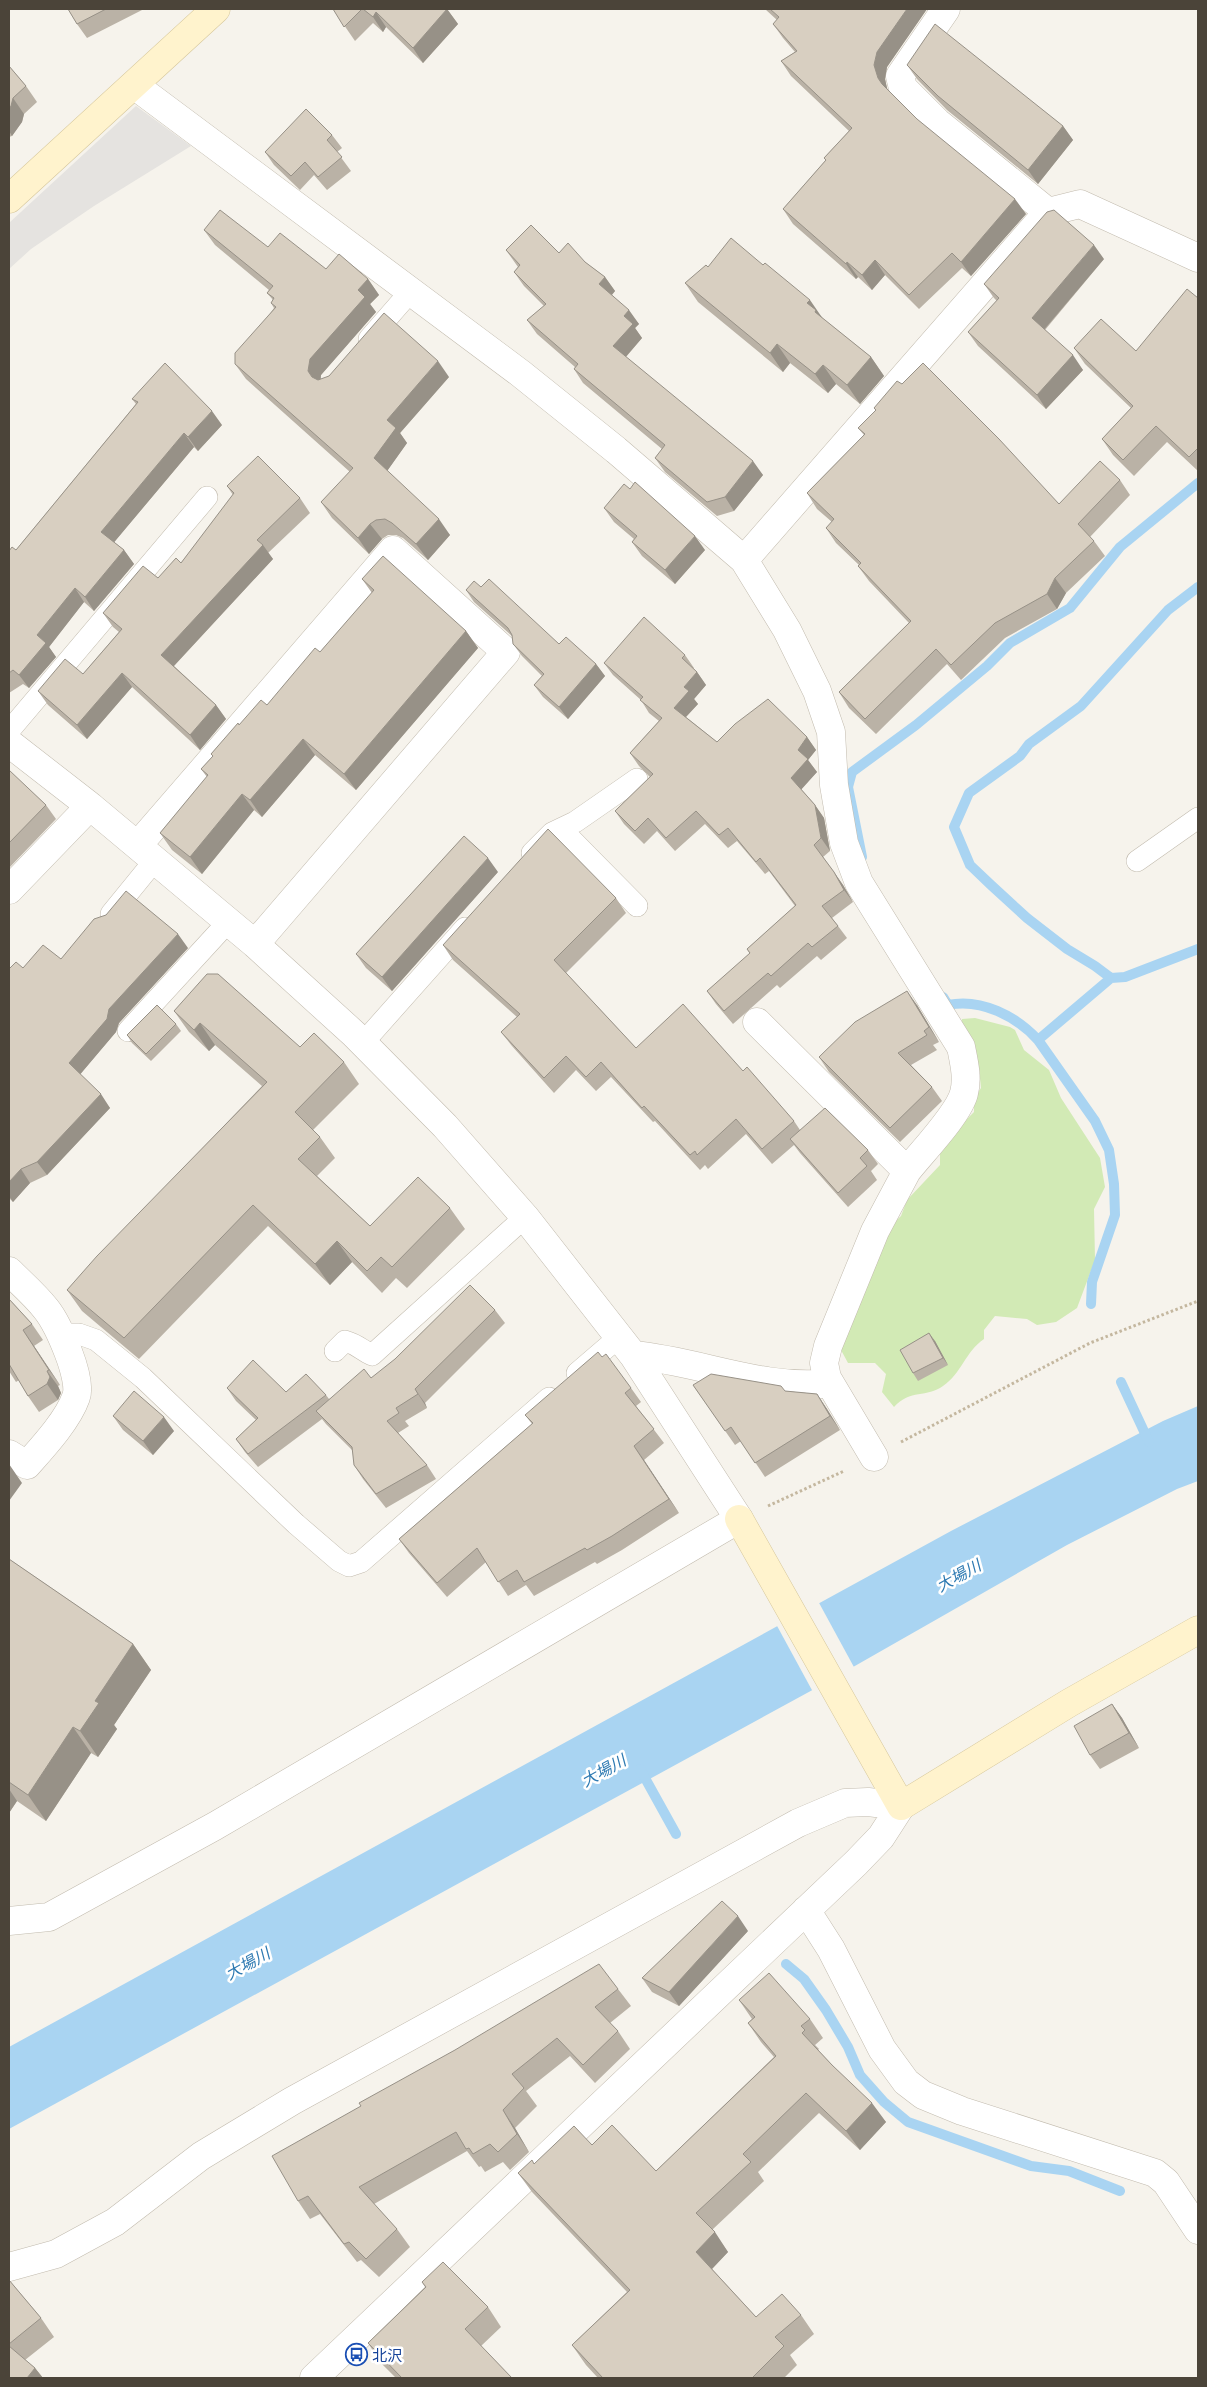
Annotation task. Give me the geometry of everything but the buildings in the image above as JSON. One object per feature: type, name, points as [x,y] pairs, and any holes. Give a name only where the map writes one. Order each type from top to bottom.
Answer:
[{"type":"street","points":[[9,198],[216,9]]},
{"type":"street","points":[[946,9],[900,76],[903,88],[937,122],[1048,212]]},
{"type":"street","points":[[134,85],[520,373],[609,444],[744,560],[787,630],[817,691],[831,732],[834,784],[844,843],[859,883],[961,1047],[966,1071],[964,1094],[953,1112],[907,1171],[874,1231],[828,1346],[824,1363],[830,1383],[874,1457]]},
{"type":"street","points":[[744,560],[1048,212],[1080,204],[1198,258]]},
{"type":"street","points":[[146,853],[392,550],[506,652],[255,944]]},
{"type":"street","points":[[9,743],[90,806],[255,944],[446,1126],[525,1217],[626,1346],[743,1525],[901,1806]]},
{"type":"street","points":[[9,890],[90,806]]},
{"type":"street","points":[[757,1022],[907,1171]]},
{"type":"street","points":[[9,1271],[47,1310],[60,1334],[75,1375],[78,1395],[72,1408],[27,1464],[9,1454]]},
{"type":"street","points":[[626,1346],[665,1358],[781,1385],[830,1383]]},
{"type":"street","points":[[9,1921],[49,1917],[215,1826],[743,1525]]},
{"type":"street","points":[[314,2378],[881,1837],[901,1806],[1069,1702],[1198,1630]]},
{"type":"street","points":[[9,2267],[56,2254],[115,2222],[201,2156],[292,2101],[798,1823],[845,1804],[868,1802],[901,1806]]},
{"type":"street","points":[[806,1910],[831,1950],[882,2048],[906,2082],[923,2095],[962,2112],[1155,2173],[1166,2182],[1198,2230]]},
{"type":"lane","points":[[355,355],[410,292]]},
{"type":"lane","points":[[9,731],[207,497]]},
{"type":"lane","points":[[520,866],[552,833],[609,800],[637,779]]},
{"type":"lane","points":[[1137,861],[1198,818]]},
{"type":"lane","points":[[561,829],[637,906]]},
{"type":"lane","points":[[106,920],[146,853]]},
{"type":"lane","points":[[362,1044],[477,915]]},
{"type":"lane","points":[[128,1031],[228,922]]},
{"type":"lane","points":[[335,1351],[345,1341],[358,1344],[365,1352],[372,1355],[525,1217]]},
{"type":"lane","points":[[60,1334],[79,1334],[96,1340],[143,1378],[296,1524],[339,1562],[349,1566],[356,1565],[370,1554],[626,1346]]},
{"type":"path","points":[[743,1525],[1090,1344],[1198,1301]]},
{"type":"green space","points":[[975,1018],[1015,1030],[1024,1050],[1049,1070],[1061,1098],[1100,1158],[1105,1187],[1094,1209],[1095,1260],[1077,1308],[1056,1322],[1037,1325],[1027,1319],[995,1316],[984,1330],[984,1339],[972,1350],[949,1381],[937,1390],[906,1398],[894,1407],[882,1392],[886,1374],[875,1363],[848,1363],[841,1350],[883,1233],[901,1216],[907,1200],[940,1165],[940,1146],[974,1112],[974,1098],[981,1088],[979,1068],[968,1053],[961,1031],[962,1019]]},
{"type":"shaded area","points":[[136,106],[191,146],[94,206],[31,249],[9,269],[9,223]]},
{"type":"water","name":"大場川","points":[[1198,1406],[1198,1481],[1177,1489],[1067,1545],[818,1687],[9,2129],[9,2047],[951,1531],[1163,1421]]},
{"type":"pier","points":[[818,1601],[855,1669],[813,1692],[776,1624]]},
{"type":"waterway","points":[[862,857],[848,787],[852,772],[916,725],[987,666],[1010,643],[1070,608],[1120,547],[1198,483]]},
{"type":"waterway","points":[[1091,1304],[1092,1282],[1115,1215],[1114,1184],[1109,1150],[1095,1121],[1038,1040],[1111,978],[1067,949],[1027,918],[970,865],[954,827],[969,793],[1020,756],[1029,744],[1081,706],[1168,610],[1198,587]]},
{"type":"waterway","points":[[1111,978],[1125,977],[1198,949]]},
{"type":"waterway","points":[[943,997],[948,1005],[973,1004],[997,1011],[1019,1023],[1038,1040]]},
{"type":"waterway","points":[[1121,1382],[1149,1442]]},
{"type":"waterway","points":[[640,1769],[676,1834]]},
{"type":"waterway","points":[[786,1964],[804,1979],[826,2010],[848,2047],[860,2075],[884,2102],[908,2122],[1031,2166],[1069,2171],[1120,2191]]},
{"type":"place","name":"北沢","points":[[356,2355]]}]
